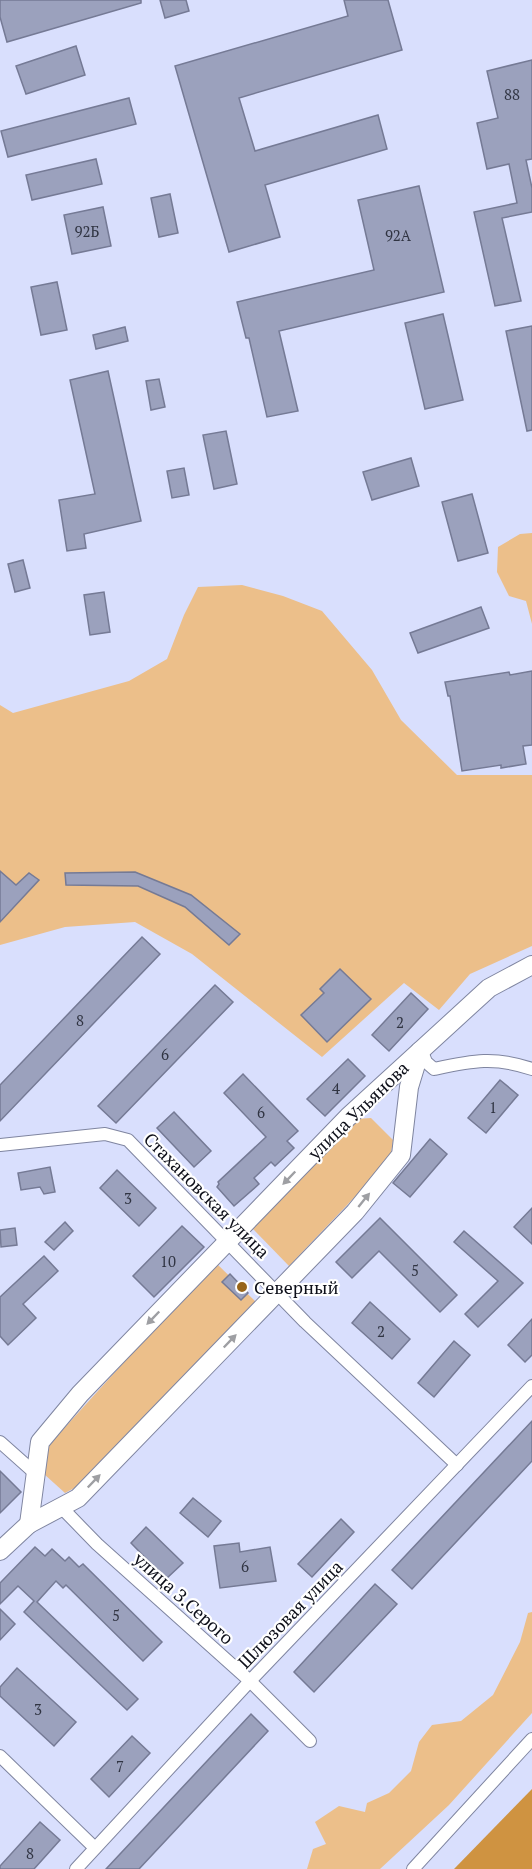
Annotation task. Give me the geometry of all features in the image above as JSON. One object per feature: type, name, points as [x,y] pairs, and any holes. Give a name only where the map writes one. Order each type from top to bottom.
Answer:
[{"type":"street","points":[[532,965],[489,988],[420,1049],[426,1062],[434,1069],[476,1060],[511,1062],[532,1069]]},
{"type":"street","name":"улица Ульянова","points":[[28,1524],[40,1442],[80,1394],[227,1241],[348,1117],[420,1049]]},
{"type":"street","name":"улица Ульянова","points":[[0,1551],[28,1524],[78,1498],[355,1212],[401,1155],[409,1087],[420,1049]]},
{"type":"street","name":"Стахановская улица","points":[[0,1145],[105,1134],[128,1140],[305,1322],[457,1465]]},
{"type":"street","name":"Шлюзовая улица","points":[[76,1869],[250,1681],[532,1386]]},
{"type":"street","points":[[0,1442],[36,1474]]},
{"type":"street","name":"улица З.Серого","points":[[60,1507],[97,1544],[250,1681],[310,1741]]},
{"type":"street","points":[[413,1869],[532,1739]]},
{"type":"street","points":[[0,1756],[95,1848]]},
{"type":"shaded area","points":[[532,533],[532,624],[526,601],[509,596],[497,572],[498,547],[520,534]]},
{"type":"shaded area","points":[[242,585],[283,596],[322,611],[372,670],[401,720],[457,775],[532,775],[532,946],[470,974],[439,1010],[404,983],[322,1057],[192,954],[135,922],[65,927],[0,945],[0,922],[38,880],[29,873],[16,885],[0,871],[0,705],[13,713],[129,681],[167,659],[198,587]],"holes":[[[135,872],[191,895],[240,935],[229,945],[185,907],[138,886],[66,885],[66,873]],[[339,969],[370,999],[351,1019],[320,989]],[[302,1015],[340,1029],[327,1042]]]},
{"type":"shaded area","points":[[371,1118],[393,1140],[390,1160],[289,1266],[252,1228],[356,1119]]},
{"type":"shaded area","points":[[215,1262],[257,1303],[80,1485],[65,1493],[44,1474],[48,1446]]},
{"type":"shaded area","points":[[532,1612],[532,1713],[449,1805],[380,1869],[307,1869],[313,1849],[326,1844],[315,1822],[339,1806],[365,1812],[367,1803],[389,1793],[411,1771],[419,1742],[432,1725],[461,1721],[493,1695],[520,1642],[528,1613]]},
{"type":"shaded area","points":[[532,1789],[532,1869],[454,1869]]},
{"type":"building","points":[[0,0],[141,0],[141,3],[7,42],[0,17]]},
{"type":"building","points":[[160,0],[186,0],[189,11],[165,18]]},
{"type":"building","points":[[344,0],[388,0],[402,50],[239,98],[255,151],[378,115],[387,149],[265,185],[280,237],[229,252],[175,66],[348,16]]},
{"type":"building","points":[[76,46],[85,75],[26,94],[16,66]]},
{"type":"building","points":[[532,60],[532,159],[526,160],[532,188],[532,212],[502,218],[521,301],[495,306],[474,212],[517,203],[509,164],[487,169],[477,123],[498,118],[487,71]]},
{"type":"building","points":[[129,98],[136,124],[8,157],[1,131]]},
{"type":"building","points":[[96,159],[102,184],[32,200],[26,175]]},
{"type":"building","points":[[419,186],[444,292],[279,331],[298,411],[267,417],[249,338],[246,338],[237,302],[374,270],[358,200]]},
{"type":"building","points":[[170,194],[178,233],[159,237],[151,198]]},
{"type":"building","points":[[103,207],[111,246],[72,254],[64,215]]},
{"type":"building","points":[[57,282],[67,330],[41,335],[31,287]]},
{"type":"building","points":[[443,314],[463,400],[425,409],[405,323]]},
{"type":"building","points":[[532,326],[532,430],[527,431],[506,331]]},
{"type":"building","points":[[125,327],[128,341],[96,349],[93,335]]},
{"type":"building","points":[[108,371],[141,521],[84,534],[86,548],[67,551],[59,500],[95,494],[70,380]]},
{"type":"building","points":[[159,379],[165,407],[151,410],[146,381]]},
{"type":"building","points":[[226,431],[237,484],[214,489],[203,435]]},
{"type":"building","points":[[411,458],[419,486],[372,500],[363,472]]},
{"type":"building","points":[[184,468],[189,495],[172,498],[167,471]]},
{"type":"building","points":[[472,494],[488,553],[458,561],[442,502]]},
{"type":"building","points":[[23,560],[30,588],[15,592],[8,564]]},
{"type":"building","points":[[104,592],[110,632],[90,635],[84,595]]},
{"type":"building","points":[[481,607],[489,628],[418,653],[410,633]]},
{"type":"building","points":[[532,671],[532,745],[523,746],[526,764],[462,771],[450,696],[448,696],[445,682],[509,672],[510,675]]},
{"type":"building","points":[[0,871],[16,885],[29,873],[39,880],[0,922]]},
{"type":"building","points":[[135,872],[191,895],[240,934],[229,945],[185,907],[138,886],[66,885],[65,873]]},
{"type":"building","points":[[142,937],[160,954],[0,1121],[0,1085]]},
{"type":"building","points":[[340,969],[371,999],[327,1042],[301,1015],[324,993],[320,989]]},
{"type":"building","points":[[215,985],[233,1002],[116,1123],[98,1106]]},
{"type":"building","points":[[411,993],[428,1009],[389,1051],[372,1035]]},
{"type":"building","points":[[348,1059],[365,1076],[325,1116],[307,1099]]},
{"type":"building","points":[[243,1074],[298,1131],[287,1141],[294,1148],[275,1166],[271,1162],[254,1178],[259,1184],[234,1206],[217,1187],[218,1182],[266,1137],[224,1093]]},
{"type":"building","points":[[500,1080],[518,1095],[486,1133],[468,1118]]},
{"type":"building","points":[[174,1112],[211,1151],[194,1167],[157,1128]]},
{"type":"building","points":[[430,1139],[447,1154],[410,1197],[393,1183]]},
{"type":"building","points":[[50,1167],[55,1192],[44,1194],[40,1187],[21,1190],[18,1173]]},
{"type":"building","points":[[117,1170],[156,1208],[139,1226],[100,1188]]},
{"type":"building","points":[[532,1208],[532,1244],[514,1227]]},
{"type":"building","points":[[380,1218],[457,1295],[440,1312],[379,1251],[352,1278],[336,1262]]},
{"type":"building","points":[[65,1222],[73,1231],[54,1250],[45,1242]]},
{"type":"building","points":[[182,1226],[204,1247],[154,1297],[133,1276]]},
{"type":"building","points":[[15,1228],[17,1245],[1,1247],[0,1230]]},
{"type":"building","points":[[464,1231],[523,1283],[478,1327],[465,1314],[498,1281],[454,1242]]},
{"type":"building","points":[[44,1256],[58,1271],[23,1304],[36,1318],[8,1345],[0,1336],[0,1297]]},
{"type":"building","points":[[230,1274],[248,1293],[241,1300],[222,1282]]},
{"type":"building","points":[[370,1302],[410,1339],[392,1359],[352,1323]]},
{"type":"building","points":[[532,1319],[532,1355],[525,1362],[508,1345]]},
{"type":"building","points":[[454,1341],[470,1355],[434,1397],[418,1383]]},
{"type":"building","points":[[532,1421],[532,1461],[412,1589],[392,1570]]},
{"type":"building","points":[[0,1471],[21,1492],[0,1513]]},
{"type":"building","points":[[193,1498],[221,1521],[208,1537],[180,1513]]},
{"type":"building","points":[[341,1519],[354,1532],[312,1577],[298,1564]]},
{"type":"building","points":[[146,1527],[183,1563],[166,1579],[131,1543]]},
{"type":"building","points":[[239,1543],[240,1552],[270,1547],[276,1581],[220,1588],[214,1546]]},
{"type":"building","points":[[35,1547],[45,1556],[52,1549],[65,1561],[69,1557],[79,1567],[83,1564],[162,1642],[143,1661],[66,1585],[63,1588],[56,1581],[37,1602],[138,1699],[127,1710],[24,1612],[34,1601],[18,1586],[0,1604],[0,1583]]},
{"type":"building","points":[[375,1584],[397,1604],[314,1692],[294,1672]]},
{"type":"building","points":[[0,1609],[15,1624],[0,1640]]},
{"type":"building","points":[[17,1668],[76,1722],[54,1746],[0,1696],[0,1687]]},
{"type":"building","points":[[251,1714],[268,1731],[139,1869],[106,1869]]},
{"type":"building","points":[[132,1736],[150,1753],[109,1797],[91,1779]]},
{"type":"building","points":[[40,1822],[60,1840],[34,1869],[0,1869],[0,1866]]},
{"type":"place","name":"Северный","points":[[242,1287]]}]
